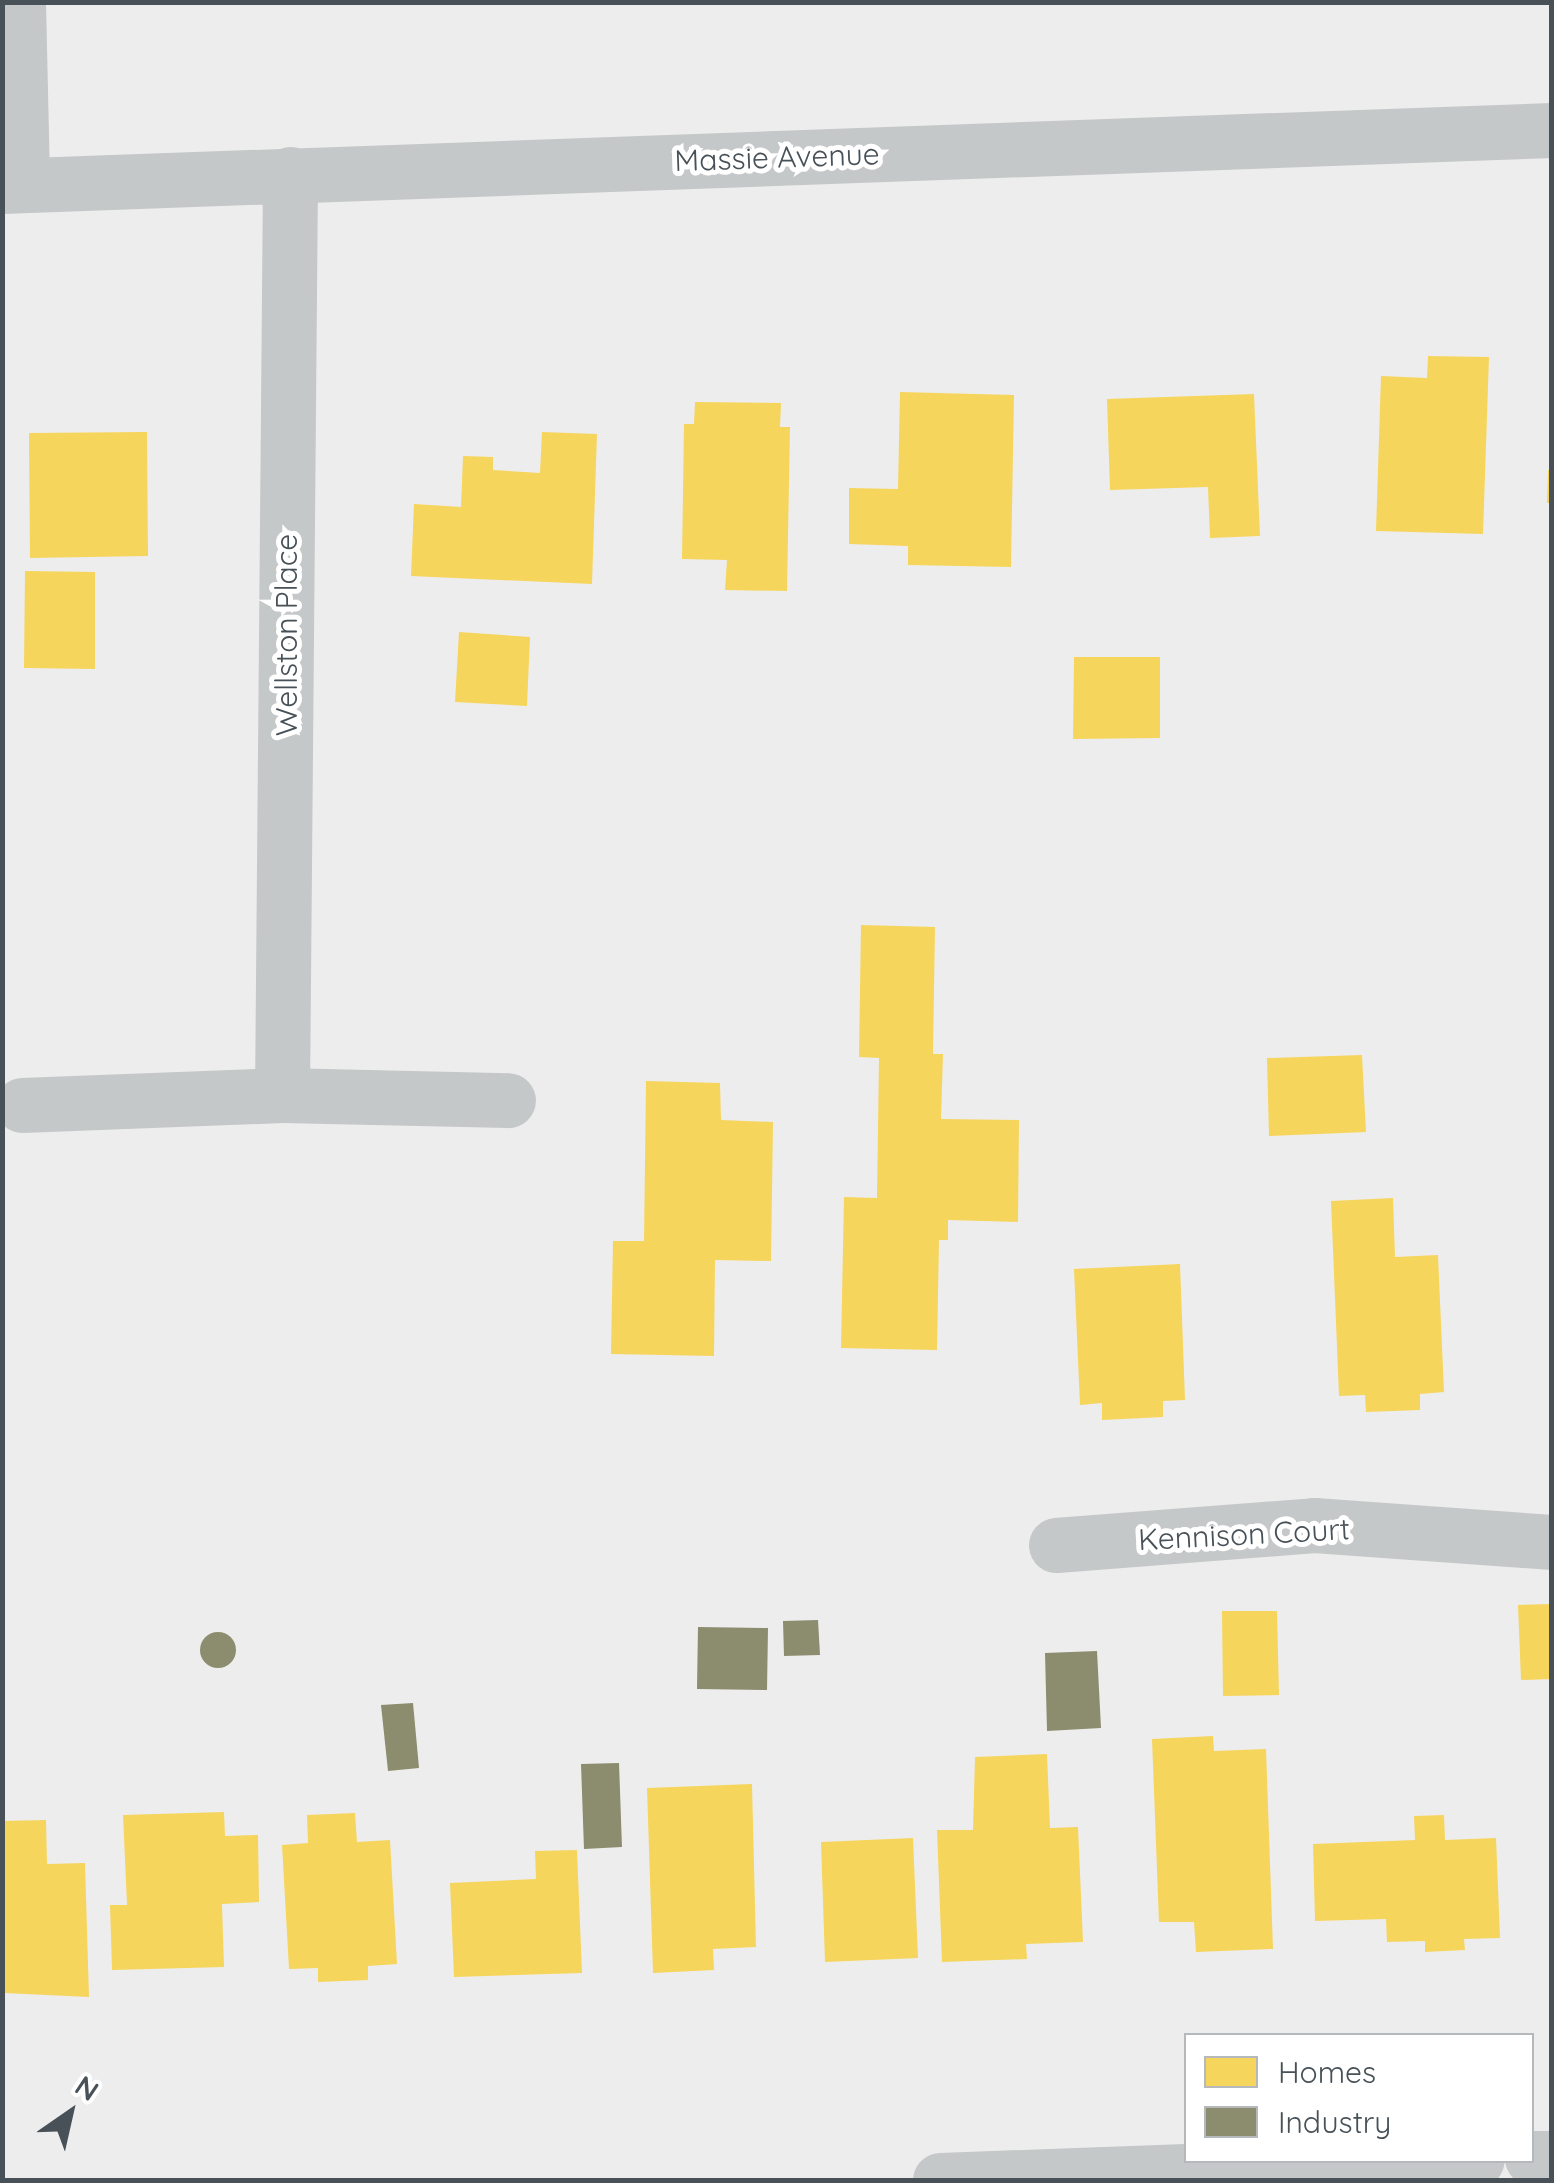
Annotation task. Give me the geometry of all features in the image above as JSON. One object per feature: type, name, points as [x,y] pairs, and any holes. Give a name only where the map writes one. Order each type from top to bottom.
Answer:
[{"type":"street","points":[[12,186],[18,2]]},
{"type":"street","name":"Massie Avenue","points":[[12,186],[1552,130]]},
{"type":"street","name":"Wellston Place","points":[[282,1096],[290,174]]},
{"type":"street","points":[[22,1105],[282,1096],[508,1100]]},
{"type":"street","name":"Kennison Court","points":[[1056,1545],[1314,1526],[1552,1542]]},
{"type":"street","points":[[940,2180],[1396,2163]]},
{"type":"building: Homes","points":[[1428,356],[1489,357],[1483,534],[1376,531],[1381,376],[1427,378]]},
{"type":"building: Homes","points":[[900,392],[1014,395],[1011,567],[908,565],[908,546],[849,544],[849,488],[898,489]]},
{"type":"building: Homes","points":[[1254,394],[1260,536],[1210,538],[1208,487],[1110,490],[1107,399]]},
{"type":"building: Homes","points":[[695,402],[781,403],[780,427],[790,427],[787,591],[725,590],[727,560],[682,559],[684,424],[694,424]]},
{"type":"building: Homes","points":[[147,432],[148,556],[30,558],[29,433]]},
{"type":"building: Homes","points":[[542,432],[597,434],[592,584],[411,576],[414,504],[461,507],[463,456],[493,457],[493,470],[540,473]]},
{"type":"building: Homes","points":[[1548,470],[1552,470],[1552,503],[1547,503]]},
{"type":"building: Homes","points":[[25,571],[95,572],[95,669],[24,668]]},
{"type":"building: Homes","points":[[459,632],[530,637],[527,706],[455,702]]},
{"type":"building: Homes","points":[[1074,657],[1160,657],[1160,738],[1073,739]]},
{"type":"building: Homes","points":[[861,925],[935,927],[933,1054],[943,1054],[941,1119],[1019,1120],[1018,1222],[948,1220],[948,1240],[939,1240],[937,1350],[841,1348],[844,1197],[877,1198],[879,1058],[859,1057]]},
{"type":"building: Homes","points":[[1362,1055],[1366,1132],[1269,1136],[1267,1058]]},
{"type":"building: Homes","points":[[646,1081],[720,1083],[721,1120],[773,1122],[771,1261],[715,1260],[714,1356],[611,1354],[613,1241],[644,1241]]},
{"type":"building: Homes","points":[[1393,1198],[1395,1257],[1438,1255],[1444,1392],[1420,1394],[1420,1410],[1366,1412],[1365,1395],[1339,1396],[1331,1201]]},
{"type":"building: Homes","points":[[1180,1264],[1185,1400],[1163,1401],[1163,1417],[1102,1420],[1102,1403],[1080,1405],[1074,1269]]},
{"type":"building: Homes","points":[[1552,1604],[1552,1679],[1521,1680],[1518,1605]]},
{"type":"building: Homes","points":[[1222,1611],[1277,1611],[1279,1695],[1223,1696]]},
{"type":"building: Homes","points":[[1213,1736],[1214,1751],[1266,1749],[1273,1949],[1196,1952],[1194,1922],[1159,1922],[1152,1739]]},
{"type":"building: Homes","points":[[1047,1754],[1050,1828],[1078,1827],[1083,1942],[1026,1944],[1027,1959],[942,1962],[937,1830],[973,1830],[975,1757]]},
{"type":"building: Homes","points":[[752,1784],[756,1947],[713,1949],[714,1970],[653,1973],[647,1788]]},
{"type":"building: Homes","points":[[224,1812],[225,1836],[258,1835],[259,1902],[222,1904],[224,1967],[112,1970],[110,1905],[127,1905],[123,1815]]},
{"type":"building: Homes","points":[[355,1813],[357,1842],[390,1840],[397,1964],[368,1966],[368,1980],[318,1982],[318,1968],[289,1969],[282,1845],[308,1843],[307,1815]]},
{"type":"building: Homes","points":[[1444,1815],[1445,1840],[1496,1838],[1500,1938],[1464,1939],[1465,1950],[1425,1952],[1425,1941],[1387,1942],[1386,1919],[1315,1921],[1313,1844],[1415,1840],[1414,1816]]},
{"type":"building: Homes","points":[[46,1820],[47,1864],[85,1863],[89,1997],[4,1993],[2,1821]]},
{"type":"building: Homes","points":[[913,1838],[918,1958],[825,1962],[821,1842]]},
{"type":"building: Homes","points":[[577,1850],[582,1973],[454,1977],[450,1883],[536,1879],[535,1851]]},
{"type":"building: Industry","points":[[818,1620],[820,1655],[784,1656],[783,1621]]},
{"type":"building: Industry","points":[[698,1627],[768,1628],[767,1690],[697,1689]]},
{"type":"building: Industry","points":[[218,1632],[230,1638],[236,1650],[230,1662],[218,1668],[206,1662],[200,1650],[206,1638]]},
{"type":"building: Industry","points":[[1097,1651],[1101,1728],[1047,1731],[1045,1653]]},
{"type":"building: Industry","points":[[413,1703],[419,1768],[388,1771],[381,1705]]},
{"type":"building: Industry","points":[[619,1763],[622,1847],[584,1849],[581,1764]]}]
